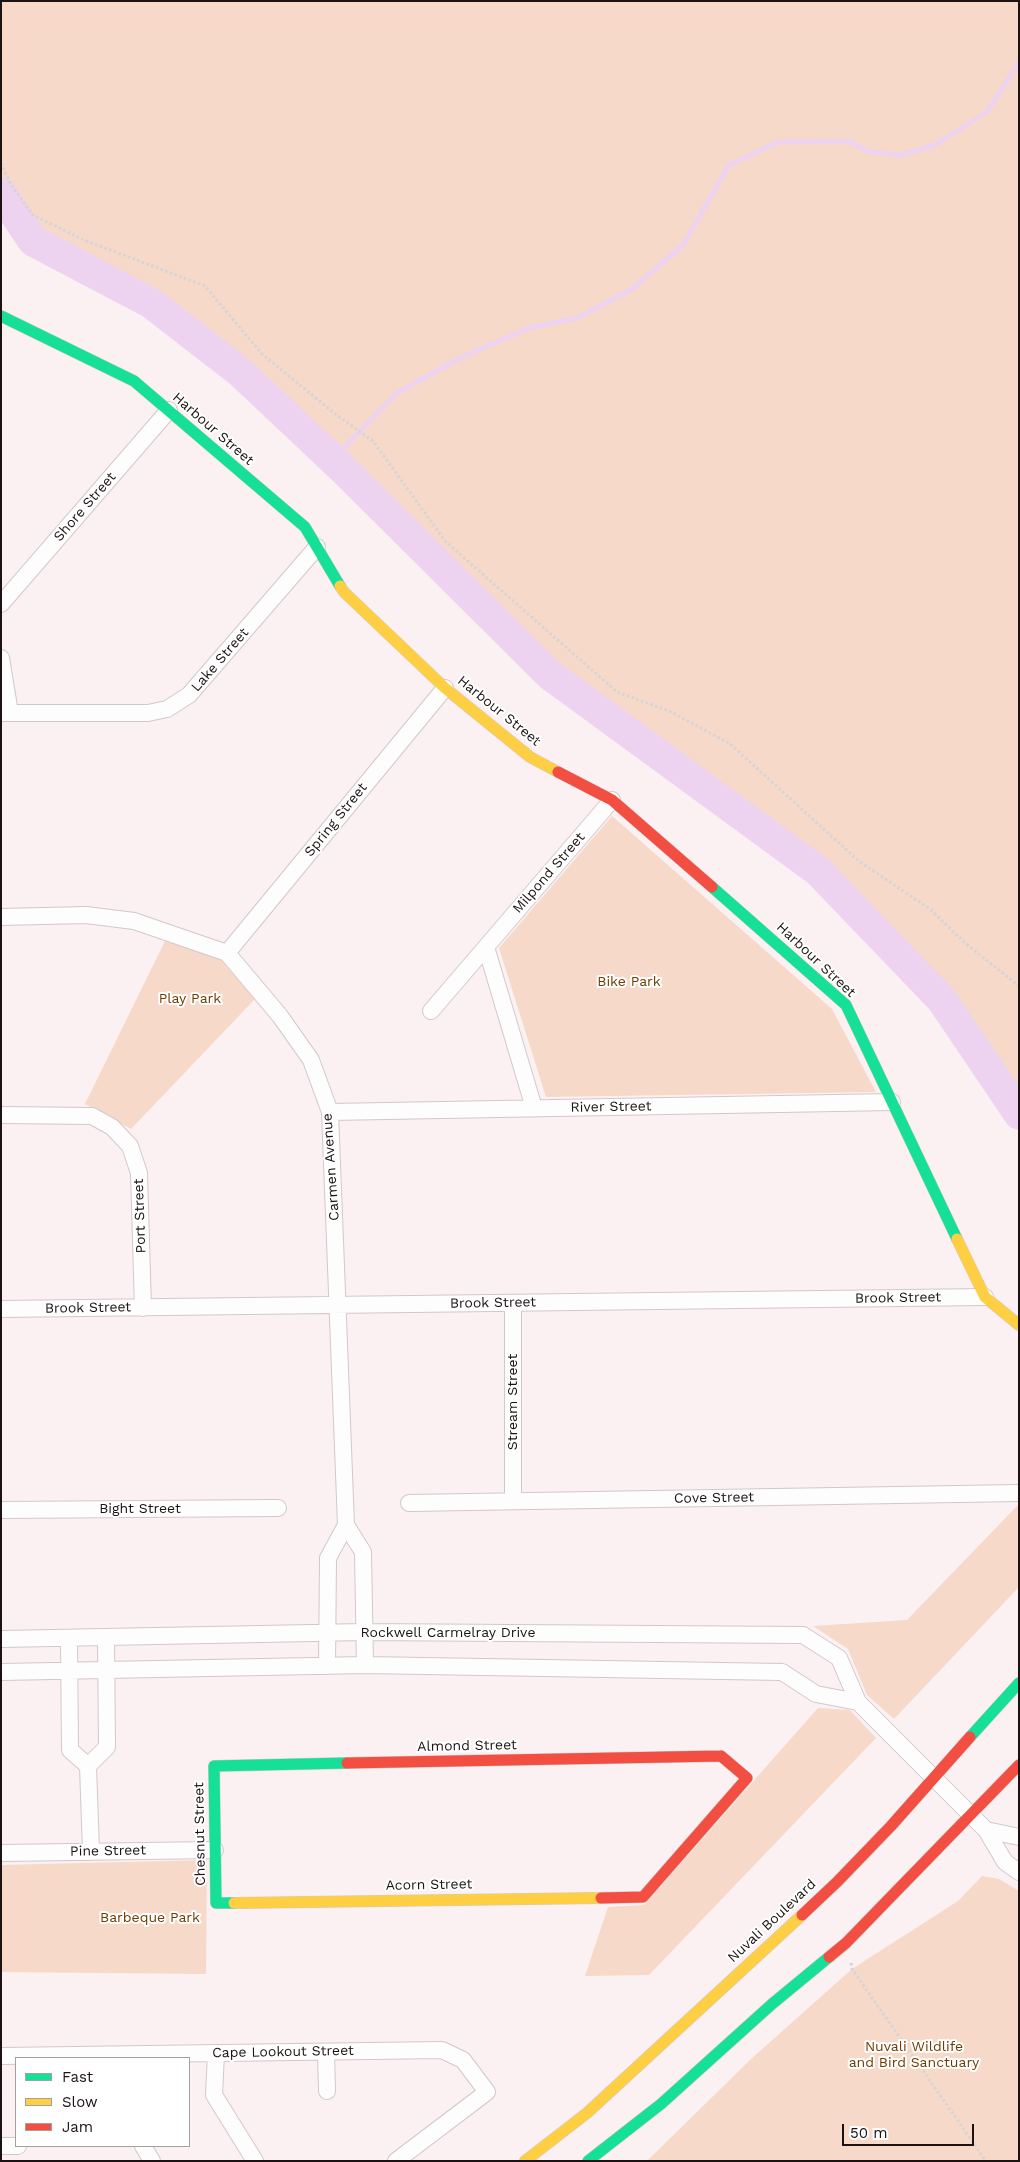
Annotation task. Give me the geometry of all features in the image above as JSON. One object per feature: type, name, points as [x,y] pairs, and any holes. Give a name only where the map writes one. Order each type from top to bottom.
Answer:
[{"type":"street","name":"Harbour Street","points":[[1,316],[134,381],[305,527],[344,592],[446,688],[530,757],[612,800],[846,1005],[985,1297],[1019,1325]]},
{"type":"street","name":"Shore Street","points":[[1,604],[169,410]]},
{"type":"street","name":"Lake Street","points":[[5,713],[148,714],[167,709],[190,695],[317,547]]},
{"type":"street","points":[[1,658],[5,713]]},
{"type":"street","name":"Spring Street","points":[[227,953],[446,688]]},
{"type":"street","name":"Milpond Street","points":[[431,1011],[612,800]]},
{"type":"street","points":[[1,917],[86,916],[134,921],[227,953]]},
{"type":"street","points":[[486,946],[534,1108]]},
{"type":"street","name":"Carmen Avenue","points":[[227,953],[280,1016],[311,1060],[330,1112],[339,1305],[346,1525]]},
{"type":"street","name":"River Street","points":[[330,1112],[892,1102]]},
{"type":"street","name":"Port Street","points":[[1,1115],[92,1116],[112,1127],[130,1146],[139,1173],[143,1308]]},
{"type":"street","name":"Brook Street","points":[[1,1310],[985,1297]]},
{"type":"street","name":"Stream Street","points":[[513,1303],[513,1501]]},
{"type":"street","name":"Cove Street","points":[[409,1503],[1019,1492]]},
{"type":"street","name":"Bight Street","points":[[1,1510],[278,1508]]},
{"type":"street","points":[[327,1666],[328,1558],[346,1525],[363,1552],[365,1665]]},
{"type":"street","name":"Rockwell Carmelray Drive","points":[[1,1639],[364,1632],[803,1634],[839,1658],[858,1702],[986,1830]]},
{"type":"street","points":[[88,1766],[107,1747],[106,1638]]},
{"type":"street","points":[[70,1639],[70,1750],[88,1766],[91,1852]]},
{"type":"street","points":[[1,1672],[365,1665],[782,1672],[816,1694],[858,1702]]},
{"type":"street","name":"Nuvali Boulevard","points":[[526,2161],[588,2114],[837,1882],[935,1778],[1019,1683]]},
{"type":"street","name":"Almond Street","points":[[214,1766],[721,1756],[747,1778],[643,1897]]},
{"type":"street","points":[[588,2161],[660,2104],[772,2004],[846,1943],[1019,1765]]},
{"type":"street","name":"Chesnut Street","points":[[214,1766],[216,1903]]},
{"type":"street","points":[[986,1830],[1019,1837]]},
{"type":"street","points":[[986,1830],[1005,1862],[1019,1872]]},
{"type":"street","name":"Pine Street","points":[[1,1853],[215,1850]]},
{"type":"street","name":"Acorn Street","points":[[216,1903],[643,1897]]},
{"type":"street","name":"Cape Lookout Street","points":[[1,2056],[442,2050],[463,2060],[487,2092],[396,2161]]},
{"type":"street","points":[[326,2052],[327,2091]]},
{"type":"street","points":[[216,2053],[214,2095],[255,2161]]},
{"type":"street","points":[[1,2146],[15,2146]]},
{"type":"street","points":[[144,2147],[152,2161]]},
{"type":"path","points":[[1,163],[11,185],[33,215],[84,240],[205,286],[262,354],[334,413],[373,441],[446,542],[617,692],[669,711],[729,743],[860,862],[930,910],[965,942],[1019,986]]},
{"type":"path","points":[[846,1943],[852,1969],[986,2161]]},
{"type":"green space","points":[[1,1],[1019,1],[1019,1114],[942,1000],[818,871],[550,675],[333,459],[240,372],[151,303],[33,241],[1,193]]},
{"type":"green space","name":"Bike Park","points":[[612,816],[832,1009],[876,1092],[546,1097],[499,948]]},
{"type":"green space","name":"Play Park","points":[[165,941],[220,959],[255,999],[131,1129],[85,1104]]},
{"type":"green space","points":[[1019,1504],[1019,1587],[894,1719],[867,1695],[848,1649],[813,1626],[907,1620]]},
{"type":"green space","points":[[818,1708],[850,1710],[876,1738],[649,1975],[585,1976],[608,1907],[644,1905]]},
{"type":"green space","name":"Barbeque Park","points":[[207,1860],[206,1974],[1,1972],[1,1865]]},
{"type":"green space","name":"Nuvali Wildlife and Bird Sanctuary","points":[[982,1876],[999,1879],[1019,1891],[1019,2161],[647,2161],[751,2059],[852,1969],[958,1901]]},
{"type":"waterway","points":[[333,459],[397,393],[462,357],[529,328],[577,318],[632,289],[683,245],[729,165],[778,142],[848,141],[870,152],[901,155],[935,145],[987,112],[1019,62]]},
{"type":"waterway","points":[[1,193],[33,241],[151,303],[240,372],[344,470],[550,675],[818,871],[942,1000],[1019,1114]]},
{"type":"traffic: fast","points":[[1,316],[134,381],[305,527],[340,586]]},
{"type":"traffic: fast","points":[[712,887],[846,1005],[957,1239]]},
{"type":"traffic: fast","points":[[970,1737],[1019,1683]]},
{"type":"traffic: fast","points":[[234,1903],[216,1903],[214,1766],[347,1763]]},
{"type":"traffic: fast","points":[[588,2161],[661,2104],[772,2004],[829,1957]]},
{"type":"traffic: slow","points":[[340,586],[344,592],[445,688],[530,757],[558,772]]},
{"type":"traffic: slow","points":[[957,1239],[985,1297],[1019,1325]]},
{"type":"traffic: slow","points":[[234,1903],[601,1898]]},
{"type":"traffic: slow","points":[[525,2161],[587,2113],[802,1915]]},
{"type":"traffic: jam","points":[[558,772],[612,800],[712,887]]},
{"type":"traffic: jam","points":[[802,1915],[891,1826],[970,1737]]},
{"type":"traffic: jam","points":[[601,1898],[643,1897],[747,1778],[721,1756]]},
{"type":"traffic: jam","points":[[347,1763],[721,1756]]},
{"type":"traffic: jam","points":[[829,1957],[846,1943],[1019,1765]]}]
